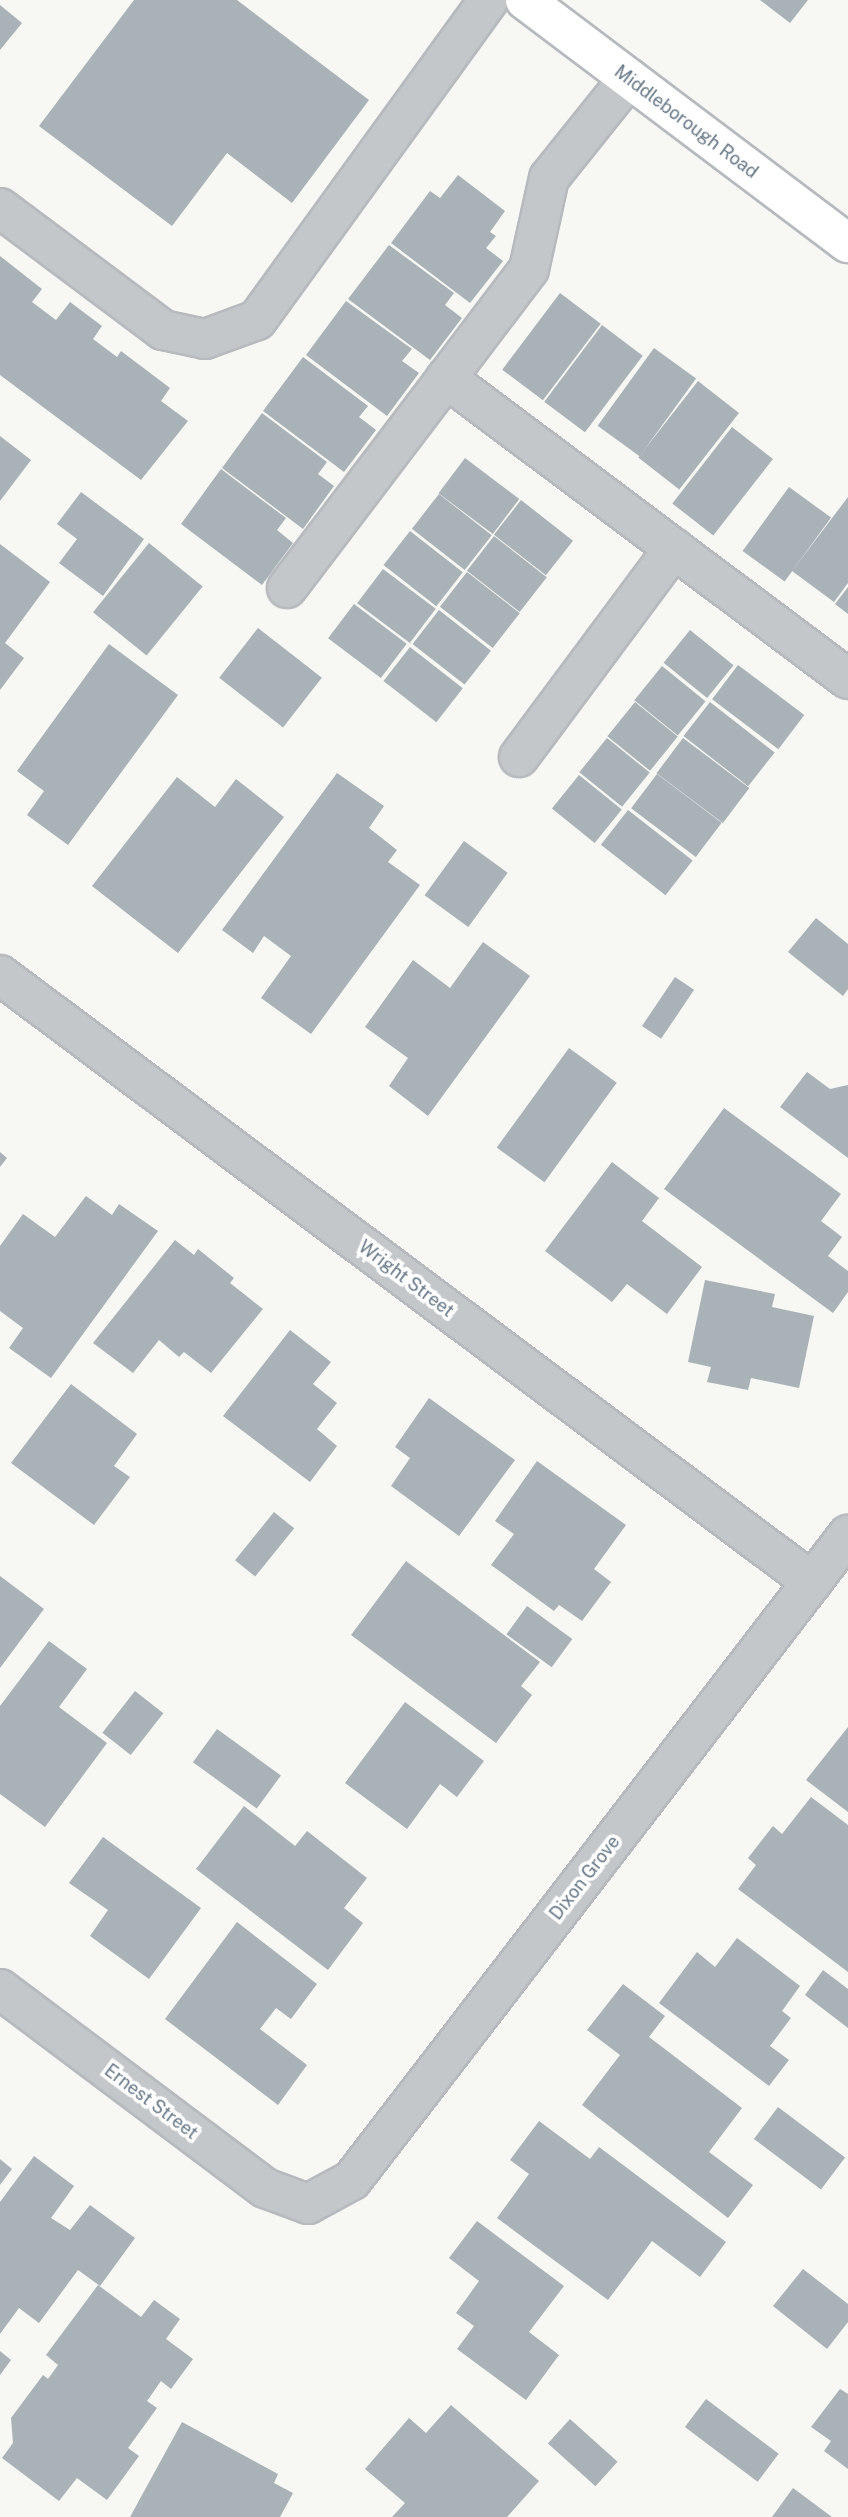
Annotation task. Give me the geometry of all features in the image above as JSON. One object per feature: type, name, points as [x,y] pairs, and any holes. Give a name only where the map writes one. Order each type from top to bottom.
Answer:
[{"type":"main road","name":"Middleborough Road","points":[[525,0],[848,243]]},
{"type":"street","points":[[0,208],[163,330],[205,339],[257,320],[489,0]]},
{"type":"street","points":[[287,588],[529,269],[549,178],[629,78]]},
{"type":"street","points":[[446,378],[848,679]]},
{"type":"street","points":[[519,757],[674,548]]},
{"type":"street","name":"Wright Street","points":[[0,975],[812,1582]]},
{"type":"street","name":"Dixon Grove","points":[[308,2204],[352,2180],[848,1535]]},
{"type":"street","name":"Ernest Street","points":[[0,1989],[265,2188],[308,2204]]},
{"type":"building","points":[[134,0],[237,0],[369,100],[292,203],[227,153],[172,226],[39,126]]},
{"type":"building","points":[[760,0],[808,0],[790,23]]},
{"type":"building","points":[[0,5],[22,23],[0,50]]},
{"type":"building","points":[[458,175],[505,211],[490,232],[496,236],[486,248],[503,261],[470,303],[391,243],[430,191],[440,198]]},
{"type":"building","points":[[389,245],[454,293],[445,305],[462,318],[430,360],[348,299]]},
{"type":"building","points":[[0,256],[42,289],[32,302],[56,320],[70,302],[102,326],[93,339],[117,357],[121,351],[170,388],[161,401],[188,421],[141,480],[0,375]]},
{"type":"building","points":[[560,293],[601,324],[543,400],[502,370]]},
{"type":"building","points":[[346,301],[412,349],[402,361],[419,373],[387,416],[306,355]]},
{"type":"building","points":[[602,325],[643,356],[585,432],[544,402]]},
{"type":"building","points":[[654,348],[696,379],[640,456],[598,426]]},
{"type":"building","points":[[303,357],[368,406],[359,417],[376,430],[344,472],[263,411]]},
{"type":"building","points":[[698,381],[739,413],[679,489],[638,457]]},
{"type":"building","points":[[262,413],[327,462],[318,474],[334,486],[303,529],[222,468]]},
{"type":"building","points":[[732,427],[773,459],[713,535],[672,503]]},
{"type":"building","points":[[0,436],[31,460],[0,501]]},
{"type":"building","points":[[465,458],[519,499],[493,534],[439,493]]},
{"type":"building","points":[[221,469],[286,518],[277,530],[293,543],[262,585],[181,524]]},
{"type":"building","points":[[789,487],[831,518],[785,581],[743,551]]},
{"type":"building","points":[[81,492],[144,539],[103,596],[59,563],[77,539],[57,524]]},
{"type":"building","points":[[439,494],[492,535],[465,570],[412,529]]},
{"type":"building","points":[[848,497],[848,583],[834,602],[792,571]]},
{"type":"building","points":[[521,500],[573,541],[546,575],[494,535]]},
{"type":"building","points":[[410,531],[463,572],[436,606],[384,565]]},
{"type":"building","points":[[494,536],[547,577],[520,612],[467,571]]},
{"type":"building","points":[[149,543],[203,586],[147,656],[93,612]]},
{"type":"building","points":[[0,544],[50,582],[5,643],[24,658],[0,690]]},
{"type":"building","points":[[383,569],[436,609],[410,643],[357,603]]},
{"type":"building","points":[[467,572],[520,613],[493,648],[440,607]]},
{"type":"building","points":[[848,587],[848,614],[835,604]]},
{"type":"building","points":[[354,604],[407,644],[381,678],[328,638]]},
{"type":"building","points":[[439,610],[491,651],[465,685],[413,644]]},
{"type":"building","points":[[258,628],[322,678],[283,728],[219,678]]},
{"type":"building","points":[[690,630],[734,665],[707,698],[664,663]]},
{"type":"building","points":[[109,644],[178,695],[68,845],[27,815],[44,791],[17,771]]},
{"type":"building","points":[[410,647],[463,688],[436,722],[384,681]]},
{"type":"building","points":[[738,665],[804,715],[778,749],[712,699]]},
{"type":"building","points":[[662,666],[706,701],[678,735],[634,700]]},
{"type":"building","points":[[635,702],[678,737],[650,771],[607,736]]},
{"type":"building","points":[[710,702],[775,752],[748,786],[684,736]]},
{"type":"building","points":[[607,738],[650,773],[622,807],[579,772]]},
{"type":"building","points":[[683,738],[749,788],[723,823],[657,773]]},
{"type":"building","points":[[337,773],[384,806],[369,828],[397,850],[388,862],[420,885],[311,1034],[261,998],[291,956],[264,936],[253,953],[222,930]]},
{"type":"building","points":[[657,774],[722,823],[696,857],[631,808]]},
{"type":"building","points":[[579,775],[622,810],[595,843],[552,808]]},
{"type":"building","points":[[177,777],[215,807],[236,779],[284,817],[178,953],[92,886]]},
{"type":"building","points":[[628,810],[693,860],[666,895],[601,845]]},
{"type":"building","points":[[464,841],[508,873],[468,927],[425,895]]},
{"type":"building","points":[[816,918],[848,944],[848,989],[843,996],[788,952]]},
{"type":"building","points":[[483,942],[530,976],[428,1116],[389,1086],[408,1058],[365,1027],[413,960],[450,988]]},
{"type":"building","points":[[675,977],[694,990],[661,1039],[642,1026]]},
{"type":"building","points":[[569,1048],[617,1083],[544,1182],[497,1148]]},
{"type":"building","points":[[807,1072],[830,1089],[848,1085],[848,1158],[780,1107]]},
{"type":"building","points":[[724,1108],[841,1194],[821,1221],[842,1237],[828,1256],[848,1271],[848,1292],[833,1313],[664,1189]]},
{"type":"building","points":[[0,1152],[7,1158],[0,1167]]},
{"type":"building","points":[[612,1162],[659,1198],[642,1221],[702,1267],[667,1314],[627,1284],[612,1302],[545,1251]]},
{"type":"building","points":[[86,1196],[112,1215],[119,1204],[158,1231],[51,1378],[9,1348],[23,1328],[0,1311],[0,1246],[23,1214],[55,1237]]},
{"type":"building","points":[[175,1240],[194,1255],[198,1249],[234,1278],[230,1283],[263,1309],[211,1373],[184,1352],[179,1357],[159,1340],[133,1373],[93,1343]]},
{"type":"building","points":[[705,1280],[775,1294],[772,1307],[814,1316],[799,1388],[751,1378],[748,1390],[707,1382],[711,1367],[688,1362]]},
{"type":"building","points":[[290,1330],[331,1362],[313,1384],[337,1403],[317,1429],[337,1446],[310,1482],[223,1416]]},
{"type":"building","points":[[71,1384],[137,1434],[114,1466],[130,1477],[94,1525],[11,1463]]},
{"type":"building","points":[[429,1398],[515,1460],[459,1536],[391,1486],[410,1458],[395,1447]]},
{"type":"building","points":[[537,1461],[626,1525],[594,1569],[611,1582],[582,1621],[559,1605],[554,1611],[491,1565],[514,1534],[495,1521]]},
{"type":"building","points":[[274,1512],[294,1528],[255,1577],[235,1560]]},
{"type":"building","points":[[406,1561],[540,1662],[521,1686],[532,1695],[496,1743],[351,1635]]},
{"type":"building","points":[[0,1576],[44,1609],[0,1668]]},
{"type":"building","points":[[527,1606],[572,1639],[552,1667],[506,1634]]},
{"type":"building","points":[[49,1641],[87,1669],[59,1707],[107,1743],[45,1827],[0,1794],[0,1706]]},
{"type":"building","points":[[135,1691],[163,1713],[131,1755],[102,1733]]},
{"type":"building","points":[[405,1702],[484,1761],[457,1797],[440,1784],[407,1829],[345,1783]]},
{"type":"building","points":[[848,1727],[848,1812],[806,1780]]},
{"type":"building","points":[[217,1729],[281,1775],[257,1809],[193,1762]]},
{"type":"building","points":[[811,1797],[848,1825],[848,1972],[738,1889],[756,1865],[748,1858],[773,1826],[782,1834]]},
{"type":"building","points":[[244,1806],[295,1846],[307,1831],[367,1878],[344,1908],[363,1923],[328,1970],[196,1869]]},
{"type":"building","points":[[103,1837],[201,1908],[149,1979],[90,1936],[108,1910],[69,1883]]},
{"type":"building","points":[[237,1922],[317,1984],[291,2019],[276,2008],[260,2029],[307,2065],[278,2105],[165,2019]]},
{"type":"building","points":[[737,1938],[800,1986],[782,2011],[791,2018],[770,2046],[789,2060],[769,2086],[659,2003],[697,1952],[715,1967]]},
{"type":"building","points":[[823,1970],[848,1989],[848,2028],[805,1995]]},
{"type":"building","points":[[623,1984],[665,2016],[649,2037],[742,2108],[709,2152],[753,2185],[728,2218],[582,2105],[620,2055],[587,2030]]},
{"type":"building","points":[[778,2107],[845,2158],[821,2189],[754,2139]]},
{"type":"building","points":[[539,2121],[590,2159],[599,2147],[726,2242],[700,2277],[652,2241],[608,2300],[497,2218],[529,2174],[510,2160]]},
{"type":"building","points":[[34,2156],[74,2186],[51,2218],[70,2230],[90,2205],[135,2238],[100,2286],[78,2270],[39,2323],[19,2308],[0,2334],[0,2202]]},
{"type":"building","points":[[0,2159],[12,2169],[0,2185]]},
{"type":"building","points":[[477,2221],[564,2286],[529,2332],[559,2355],[526,2400],[457,2349],[474,2326],[456,2313],[479,2281],[449,2258]]},
{"type":"building","points":[[803,2269],[848,2304],[848,2322],[827,2349],[773,2306]]},
{"type":"building","points":[[98,2285],[141,2317],[154,2300],[180,2319],[166,2339],[193,2359],[171,2389],[161,2381],[147,2401],[157,2408],[128,2448],[139,2456],[107,2500],[77,2478],[59,2501],[2,2458],[13,2443],[11,2418],[43,2375],[48,2379],[58,2365],[46,2355]]},
{"type":"building","points":[[0,2351],[11,2360],[0,2375]]},
{"type":"building","points":[[840,2389],[848,2394],[848,2469],[824,2451],[831,2441],[811,2427]]},
{"type":"building","points":[[706,2399],[779,2454],[758,2482],[685,2427]]},
{"type":"building","points":[[451,2405],[539,2481],[507,2517],[392,2517],[405,2503],[365,2469],[409,2418],[426,2433]]},
{"type":"building","points":[[570,2419],[618,2462],[595,2486],[548,2444]]},
{"type":"building","points":[[182,2422],[278,2474],[274,2483],[293,2493],[280,2517],[130,2517]]},
{"type":"building","points":[[793,2488],[832,2517],[772,2517]]}]
